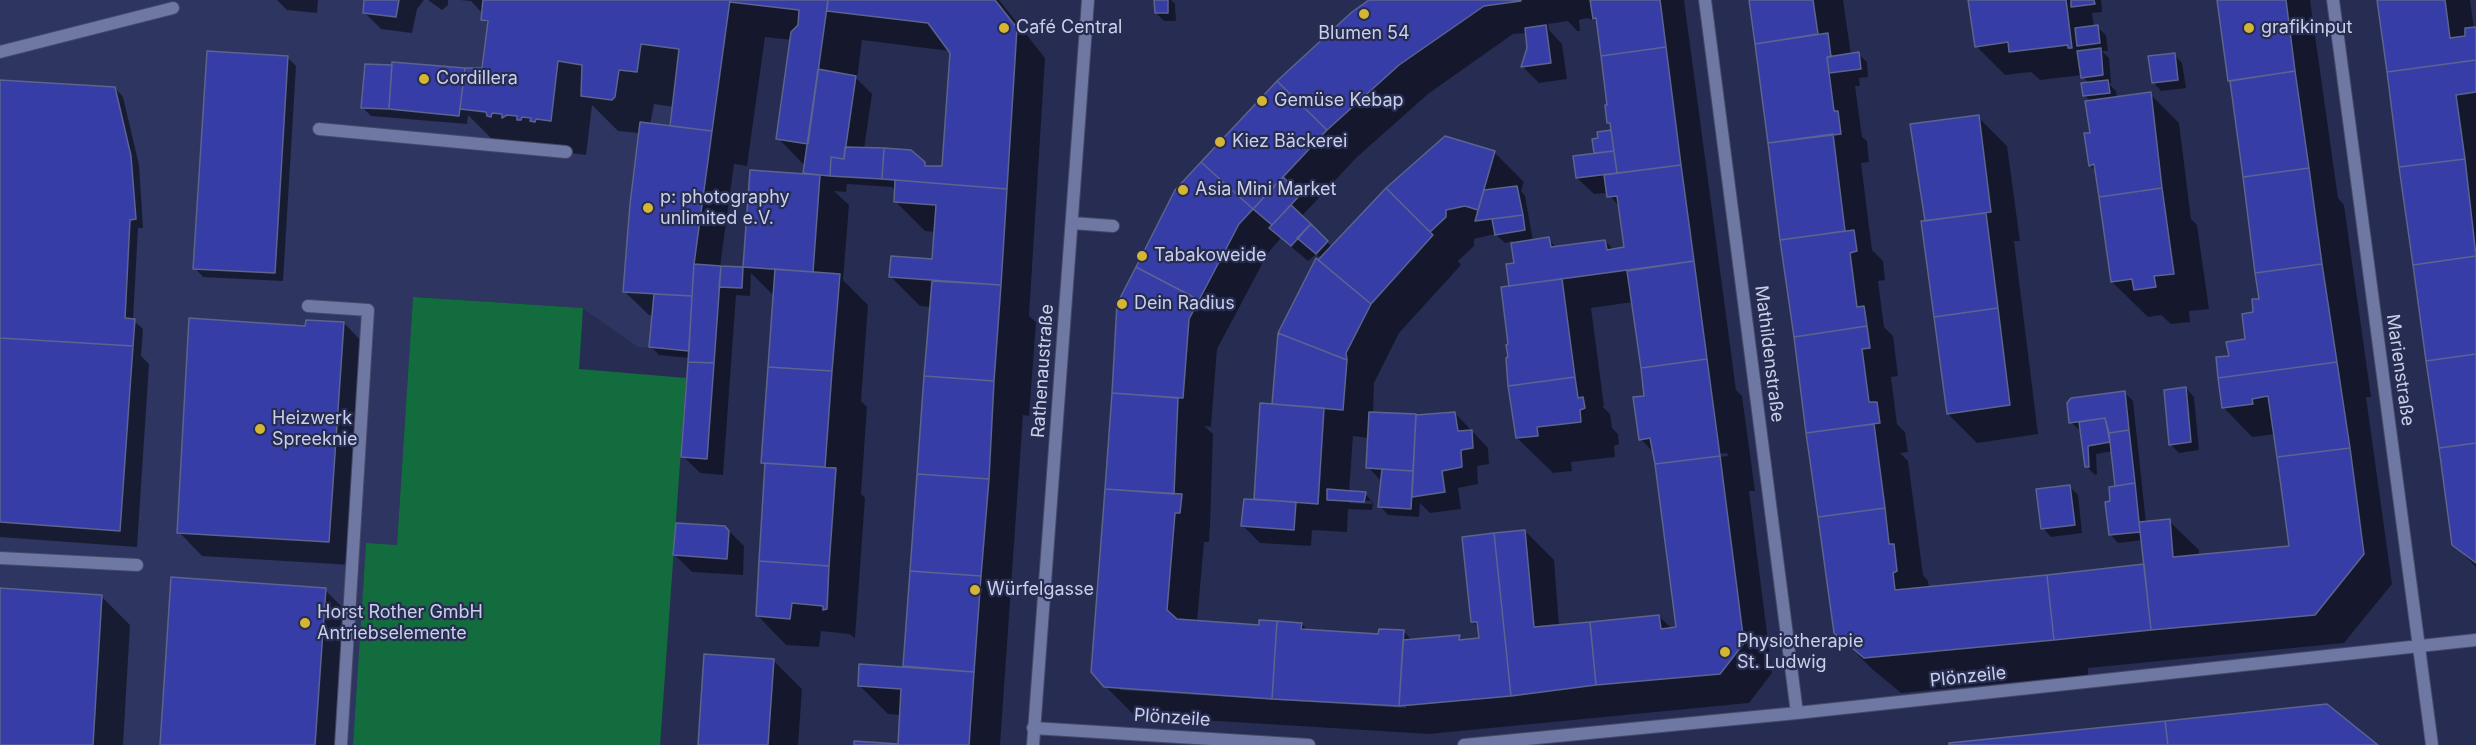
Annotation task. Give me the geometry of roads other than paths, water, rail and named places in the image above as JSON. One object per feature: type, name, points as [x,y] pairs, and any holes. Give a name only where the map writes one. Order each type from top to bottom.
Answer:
[{"type":"street","name":"Rathenaustraße","points":[[1032,745],[1088,0]]},
{"type":"street","name":"Mathildenstraße","points":[[1705,0],[1797,713]]},
{"type":"street","name":"Marienstraße","points":[[2333,0],[2432,745]]},
{"type":"street","points":[[0,52],[172,8]]},
{"type":"street","points":[[319,129],[566,152]]},
{"type":"street","points":[[1072,224],[1113,226]]},
{"type":"street","points":[[308,306],[368,310],[341,745]]},
{"type":"street","points":[[0,558],[137,565]]},
{"type":"street","name":"Plönzeile","points":[[1464,745],[1797,713],[2476,640]]},
{"type":"street","name":"Plönzeile","points":[[1034,728],[1309,745]]},
{"type":"place","name":"Blumen 54","points":[[1364,14]]},
{"type":"place","name":"Café Central","points":[[1004,28]]},
{"type":"place","name":"grafikinput","points":[[2249,28]]},
{"type":"place","name":"Cordillera","points":[[424,79]]},
{"type":"place","name":"Gemüse Kebap","points":[[1262,101]]},
{"type":"place","name":"Kiez Bäckerei","points":[[1220,142]]},
{"type":"place","name":"Asia Mini Market","points":[[1183,190]]},
{"type":"place","name":"p: photography unlimited e.V.","points":[[648,208]]},
{"type":"place","name":"Tabakoweide","points":[[1142,256]]},
{"type":"place","name":"Dein Radius","points":[[1122,304]]},
{"type":"place","name":"Heizwerk Spreeknie","points":[[260,429]]},
{"type":"place","name":"Würfelgasse","points":[[975,590]]},
{"type":"place","name":"Horst Rother GmbH Antriebselemente","points":[[305,623]]},
{"type":"place","name":"Physiotherapie St. Ludwig","points":[[1725,652]]}]
